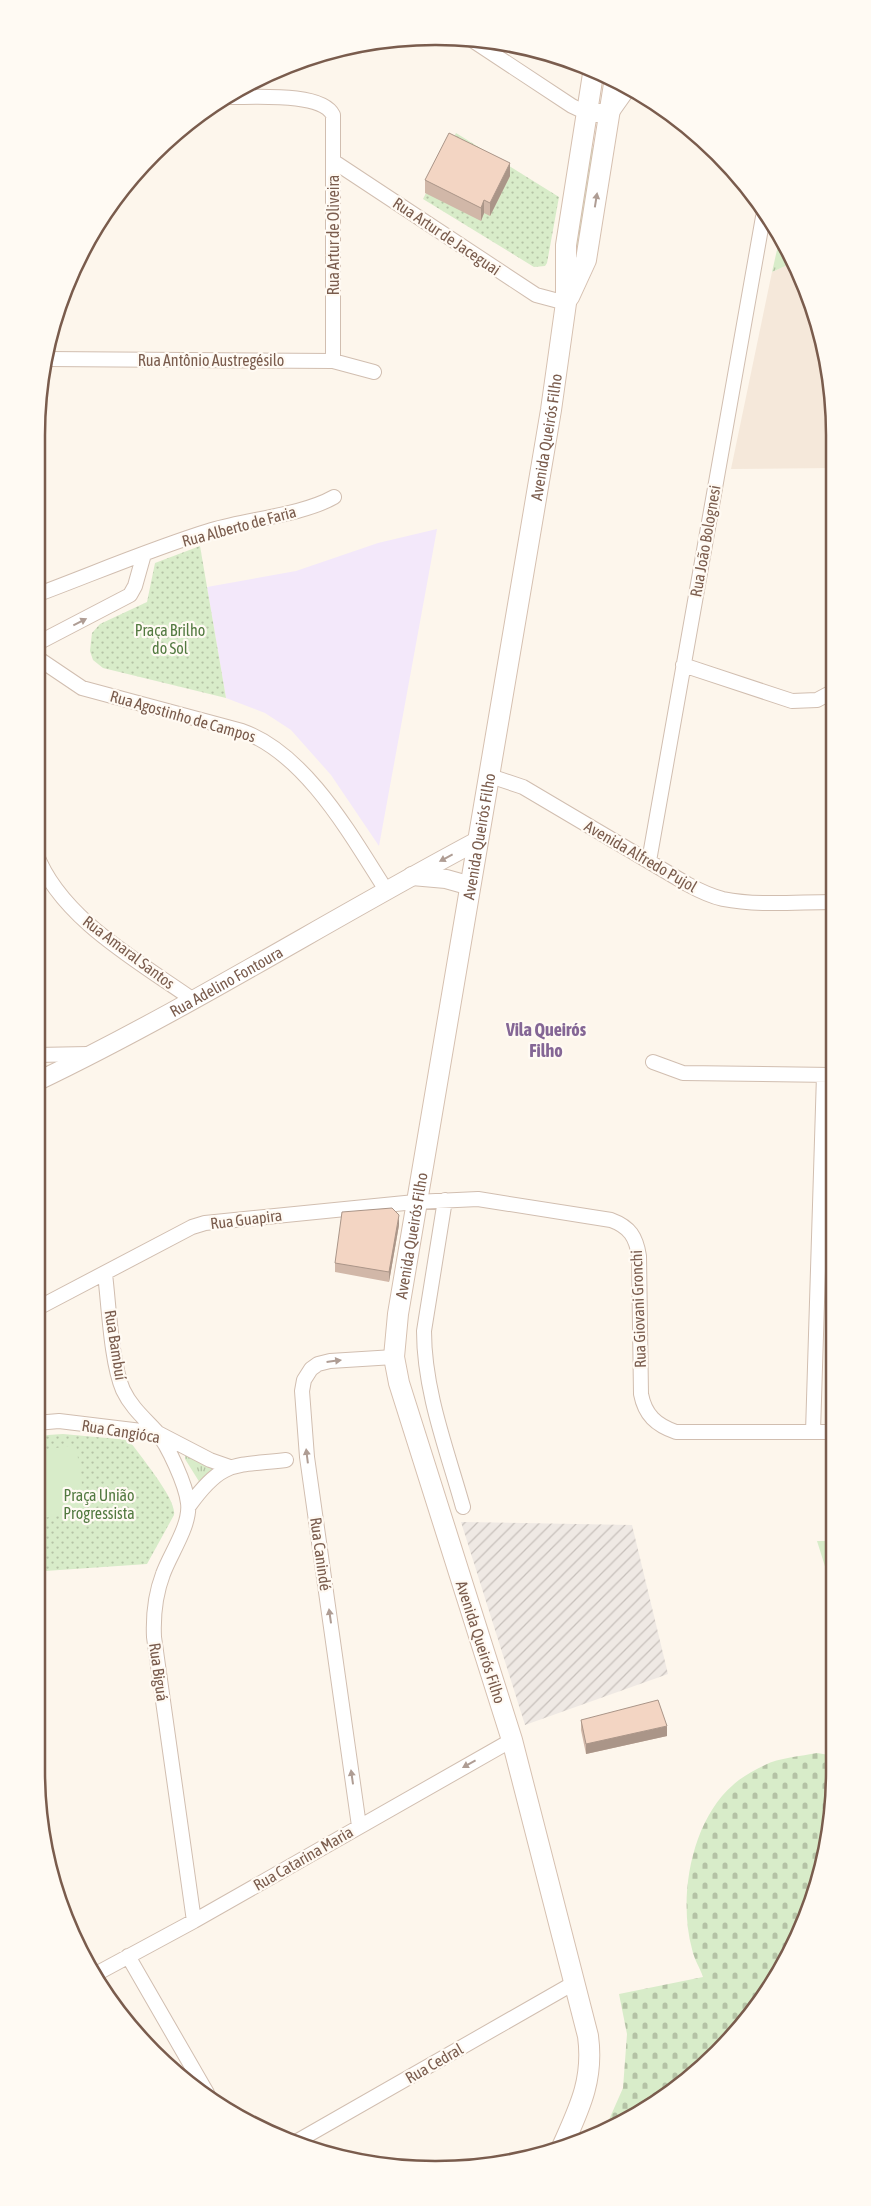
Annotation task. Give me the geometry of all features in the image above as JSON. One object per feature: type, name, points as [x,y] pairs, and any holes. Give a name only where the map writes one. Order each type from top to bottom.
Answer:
[{"type":"main road","name":"Avenida Queirós Filho","points":[[566,2138],[581,2105],[589,2073],[590,2054],[588,2036],[512,1740],[402,1392],[394,1357],[398,1314],[415,1202],[550,420],[566,303],[566,245],[591,78]]},
{"type":"main road","name":"Avenida Queirós Filho","points":[[566,303],[586,260],[613,88]]},
{"type":"street","points":[[484,48],[572,106],[587,112],[610,113],[624,93]]},
{"type":"street","name":"Rua Artur de Oliveira","points":[[238,98],[304,98],[327,107],[331,111],[334,123],[333,361]]},
{"type":"street","name":"Rua Artur de Jaceguai","points":[[333,161],[536,295],[566,303]]},
{"type":"street","name":"Rua João Bolognesi","points":[[649,861],[763,224]]},
{"type":"street","name":"Rua Antônio Austregésilo","points":[[53,360],[333,361],[374,372]]},
{"type":"street","name":"Rua Alberto de Faria","points":[[45,592],[200,534],[236,523],[319,505],[334,497]]},
{"type":"street","points":[[45,639],[130,595],[135,586],[144,554]]},
{"type":"street","name":"Rua Agostinho de Campos","points":[[45,663],[82,688],[242,731],[260,737],[278,748],[316,788],[386,890]]},
{"type":"street","points":[[683,666],[792,701],[817,700],[826,695]]},
{"type":"street","name":"Avenida Alfredo Pujol","points":[[490,776],[523,787],[687,884],[723,899],[757,902],[826,902]]},
{"type":"street","name":"Rua Adelino Fontoura","points":[[45,1078],[94,1054],[479,840]]},
{"type":"street","name":"Rua Amaral Santos","points":[[45,872],[60,895],[96,930],[192,999]]},
{"type":"street","points":[[412,876],[446,879],[471,886]]},
{"type":"street","points":[[45,1055],[94,1054]]},
{"type":"street","points":[[653,1062],[683,1073],[826,1075]]},
{"type":"street","points":[[813,1432],[826,1123]]},
{"type":"street","name":"Avenida Queirós Filho","points":[[445,1200],[426,1318],[424,1350],[429,1385],[463,1507]]},
{"type":"street","name":"Rua Giovani Gronchi","points":[[415,1202],[495,1200],[611,1220],[623,1224],[638,1246],[640,1256],[641,1394],[647,1413],[663,1428],[676,1432],[826,1432]]},
{"type":"street","name":"Rua Guapira","points":[[45,1304],[192,1227],[221,1220],[415,1202]]},
{"type":"street","name":"Rua Bambuí","points":[[105,1274],[116,1360],[123,1390],[134,1409],[158,1433]]},
{"type":"street","name":"Rua Canindé","points":[[359,1826],[307,1458],[302,1391],[304,1380],[311,1369],[318,1364],[330,1361],[394,1357]]},
{"type":"street","name":"Rua Cangióca","points":[[45,1422],[59,1421],[158,1433],[210,1460],[230,1466],[286,1460]]},
{"type":"street","name":"Rua Biguá","points":[[158,1433],[184,1484],[189,1506],[182,1531],[158,1587],[153,1617],[154,1637],[194,1921]]},
{"type":"street","name":"Rua Cangióca","points":[[189,1506],[210,1479],[230,1466]]},
{"type":"street","name":"Rua Catarina Maria","points":[[101,1972],[512,1740]]},
{"type":"street","points":[[128,1956],[201,2082]]},
{"type":"street","name":"Rua Cedral","points":[[302,2137],[574,1983]]},
{"type":"shaded area","points":[[787,265],[813,334],[823,385],[826,468],[731,469],[772,272]]},
{"type":"shaded area","points":[[437,529],[379,846],[331,775],[291,730],[265,713],[226,698],[207,587],[296,571],[378,543]]},
{"type":"shaded area","points":[[461,1522],[632,1525],[668,1674],[525,1725]]},
{"type":"green space","points":[[456,133],[559,197],[545,266],[534,267],[423,199]]},
{"type":"green space","points":[[591,148],[596,148],[579,246],[575,245]]},
{"type":"green space","points":[[778,247],[787,265],[772,272]]},
{"type":"green space","name":"Praça Brilho do Sol","points":[[200,546],[226,698],[103,668],[93,660],[90,651],[92,633],[100,624],[147,602],[155,563]]},
{"type":"green space","name":"Praça União Progressista","points":[[63,1434],[129,1440],[164,1488],[173,1508],[174,1515],[147,1564],[45,1571],[45,1436]]},
{"type":"green space","points":[[76,1445],[86,1512],[45,1518],[45,1450]]},
{"type":"green space","points":[[185,1456],[188,1456],[215,1470],[200,1483]]},
{"type":"green space","points":[[817,1541],[826,1541],[826,1570]]},
{"type":"green space","points":[[817,1753],[826,1754],[826,1770],[823,1821],[813,1872],[786,1943],[760,1987],[712,2047],[652,2095],[609,2121],[623,2088],[627,2034],[619,1994],[703,1977],[692,1949],[688,1929],[687,1907],[691,1861],[698,1839],[707,1819],[719,1800],[736,1782],[765,1765]]},
{"type":"building","points":[[449,133],[510,163],[490,203],[484,200],[481,208],[425,180]]},
{"type":"building","points":[[392,1208],[399,1215],[389,1272],[335,1263],[342,1212]]},
{"type":"building","points":[[658,1700],[667,1726],[586,1744],[581,1720]]},
{"type":"district","name":"Vila Queirós Filho","points":[[546,1040]]}]
